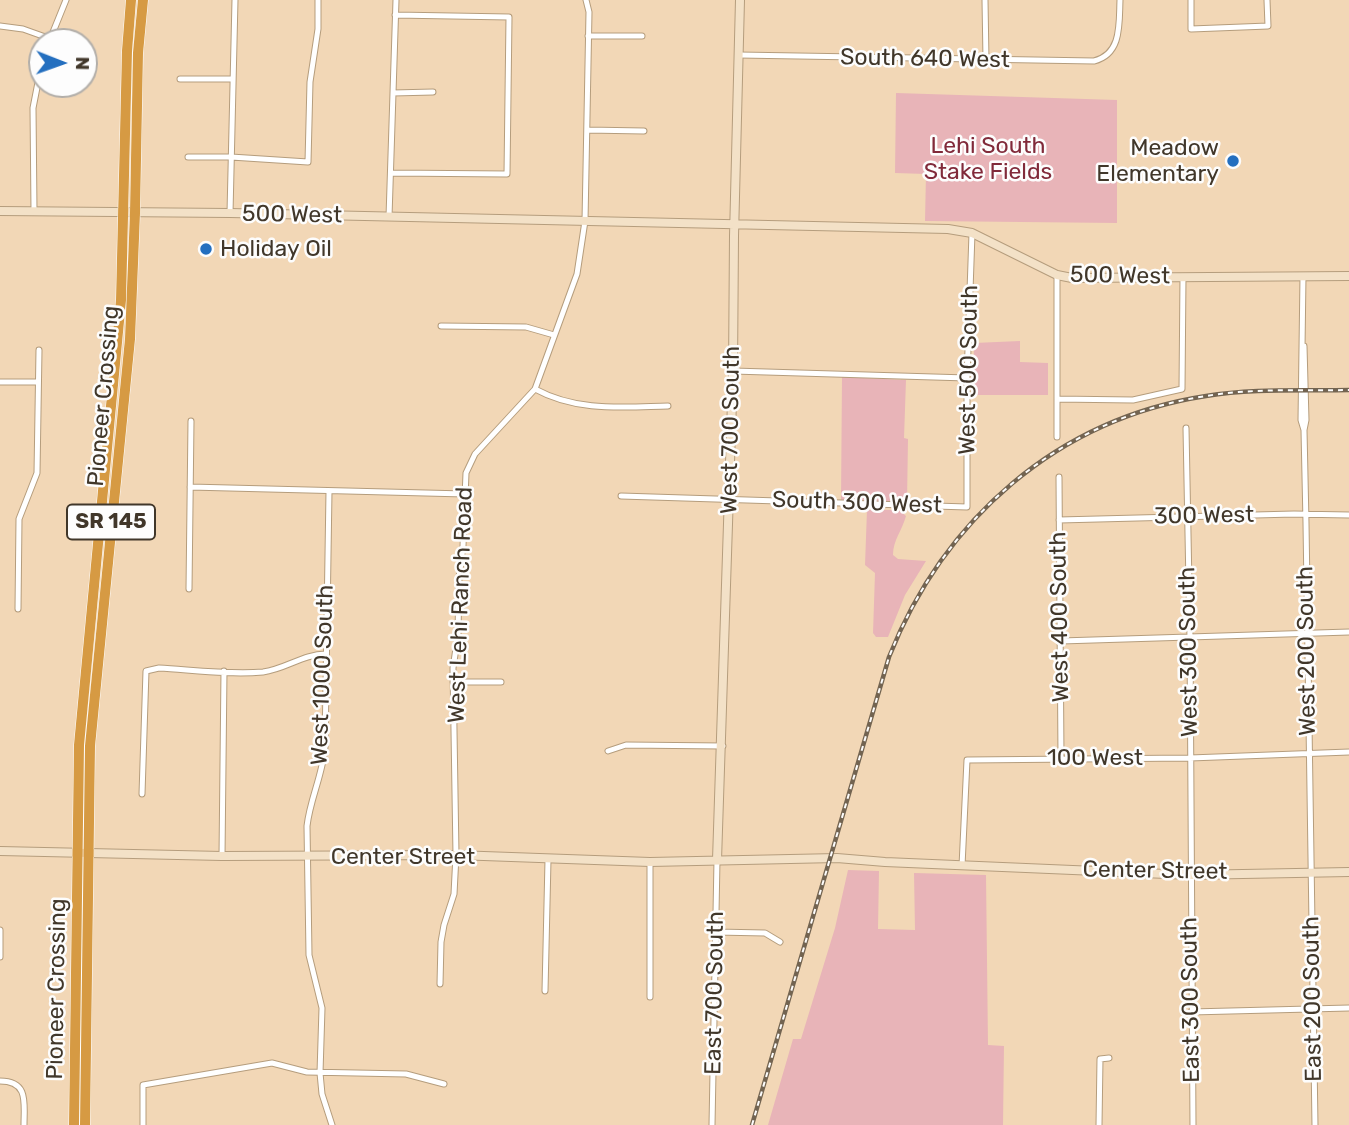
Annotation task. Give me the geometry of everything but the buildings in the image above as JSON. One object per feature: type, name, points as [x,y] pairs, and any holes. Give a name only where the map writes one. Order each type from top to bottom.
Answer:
[{"type":"highway","name":"Pioneer Crossing","points":[[130,213],[127,51],[131,0]]},
{"type":"highway","name":"Pioneer Crossing","points":[[74,1125],[84,836],[81,714],[130,213],[143,0]]},
{"type":"highway","name":"Pioneer Crossing","points":[[83,854],[85,1125]]},
{"type":"street","points":[[55,28],[66,0]]},
{"type":"street","points":[[230,213],[235,0]]},
{"type":"street","points":[[188,157],[308,162],[310,82],[318,29],[318,0]]},
{"type":"street","points":[[389,217],[396,0]]},
{"type":"street","name":"West Lehi Ranch Road","points":[[440,984],[443,925],[454,894],[456,855],[453,668],[458,635],[466,473],[475,454],[535,389],[577,274],[585,221],[589,12],[586,0]]},
{"type":"street","name":"West 700 South","points":[[717,860],[730,499],[740,0]]},
{"type":"street","points":[[985,0],[986,60]]},
{"type":"street","name":"South 640 West","points":[[739,54],[1094,61],[1110,54],[1119,33],[1120,0]]},
{"type":"street","points":[[1191,0],[1191,29],[1268,26],[1267,0]]},
{"type":"street","points":[[391,173],[507,174],[509,17],[395,15]]},
{"type":"street","points":[[0,26],[28,31]]},
{"type":"street","points":[[588,36],[642,36]]},
{"type":"street","points":[[180,79],[233,79]]},
{"type":"street","points":[[393,93],[433,93]]},
{"type":"street","points":[[34,211],[35,98]]},
{"type":"street","points":[[586,131],[644,131]]},
{"type":"street","name":"500 West","points":[[0,211],[230,213],[948,229],[972,233],[1056,275],[1087,279],[1349,276]]},
{"type":"street","name":"West 500 South","points":[[967,507],[967,378],[972,233]]},
{"type":"street","points":[[1056,275],[1057,437]]},
{"type":"street","name":"West 200 South","points":[[1303,276],[1310,872]]},
{"type":"street","points":[[1057,399],[1133,400],[1182,389],[1184,277]]},
{"type":"street","points":[[441,326],[526,327],[554,335]]},
{"type":"street","points":[[18,609],[19,519],[37,473],[39,350]]},
{"type":"street","points":[[733,371],[967,378]]},
{"type":"street","points":[[0,382],[37,382]]},
{"type":"street","points":[[535,389],[563,401],[590,407],[668,406]]},
{"type":"street","points":[[189,589],[191,421]]},
{"type":"street","name":"West 300 South","points":[[1185,428],[1190,639],[1191,875]]},
{"type":"street","name":"West 400 South","points":[[1059,477],[1061,758]]},
{"type":"street","points":[[190,487],[465,494]]},
{"type":"street","name":"West 1000 South","points":[[329,491],[324,756],[309,809],[307,856],[309,955],[322,1008],[320,1073],[332,1125]]},
{"type":"street","name":"South 300 West","points":[[621,496],[967,507]]},
{"type":"street","name":"300 West","points":[[1059,520],[1349,515]]},
{"type":"street","points":[[1061,641],[1349,632]]},
{"type":"street","points":[[142,794],[146,671],[159,668],[263,672],[302,657],[326,654]]},
{"type":"street","points":[[222,856],[224,671]]},
{"type":"street","points":[[453,681],[502,682]]},
{"type":"street","points":[[608,751],[626,745],[723,746]]},
{"type":"street","name":"100 West","points":[[962,866],[967,760],[1190,758],[1349,752]]},
{"type":"street","name":"Center Street","points":[[0,851],[222,856],[456,855],[650,862],[794,860],[1191,875],[1349,872]]},
{"type":"street","points":[[545,990],[548,860]]},
{"type":"street","name":"East 700 South","points":[[712,1125],[717,860]]},
{"type":"street","points":[[650,862],[650,997]]},
{"type":"street","name":"East 200 South","points":[[1310,872],[1315,1125]]},
{"type":"street","name":"East 300 South","points":[[1191,875],[1193,1125]]},
{"type":"street","points":[[0,930],[0,957]]},
{"type":"street","points":[[716,932],[765,933],[780,942]]},
{"type":"street","points":[[1191,1012],[1349,1007]]},
{"type":"street","points":[[1099,1125],[1100,1059],[1109,1058]]},
{"type":"street","points":[[143,1125],[143,1085],[272,1063],[307,1072],[405,1074],[444,1084]]},
{"type":"street","points":[[0,1081],[13,1082],[20,1088],[24,1101],[24,1125]]},
{"type":"green space","name":"Lehi South Stake Fields","points":[[896,93],[1117,100],[1117,223],[925,221],[926,174],[895,173]]},
{"type":"green space","points":[[1020,341],[1020,362],[1048,363],[1048,395],[973,395],[974,343]]},
{"type":"green space","points":[[842,377],[906,380],[904,438],[908,439],[907,502],[841,500]]},
{"type":"green space","points":[[867,510],[899,510],[906,516],[894,545],[893,555],[898,559],[926,561],[905,595],[888,637],[876,637],[873,633],[875,573],[865,565]]},
{"type":"green space","points":[[848,870],[879,871],[878,929],[915,930],[914,873],[986,875],[988,1045],[1004,1046],[1003,1125],[768,1125],[793,1039],[801,1039],[835,928]]},
{"type":"railway","points":[[752,1125],[889,657],[912,607],[941,561],[974,520],[1012,483],[1055,452],[1101,427],[1152,408],[1206,396],[1241,392],[1349,390]]},
{"type":"place","name":"Meadow Elementary","points":[[1233,161]]},
{"type":"place","name":"Holiday Oil","points":[[206,249]]}]
